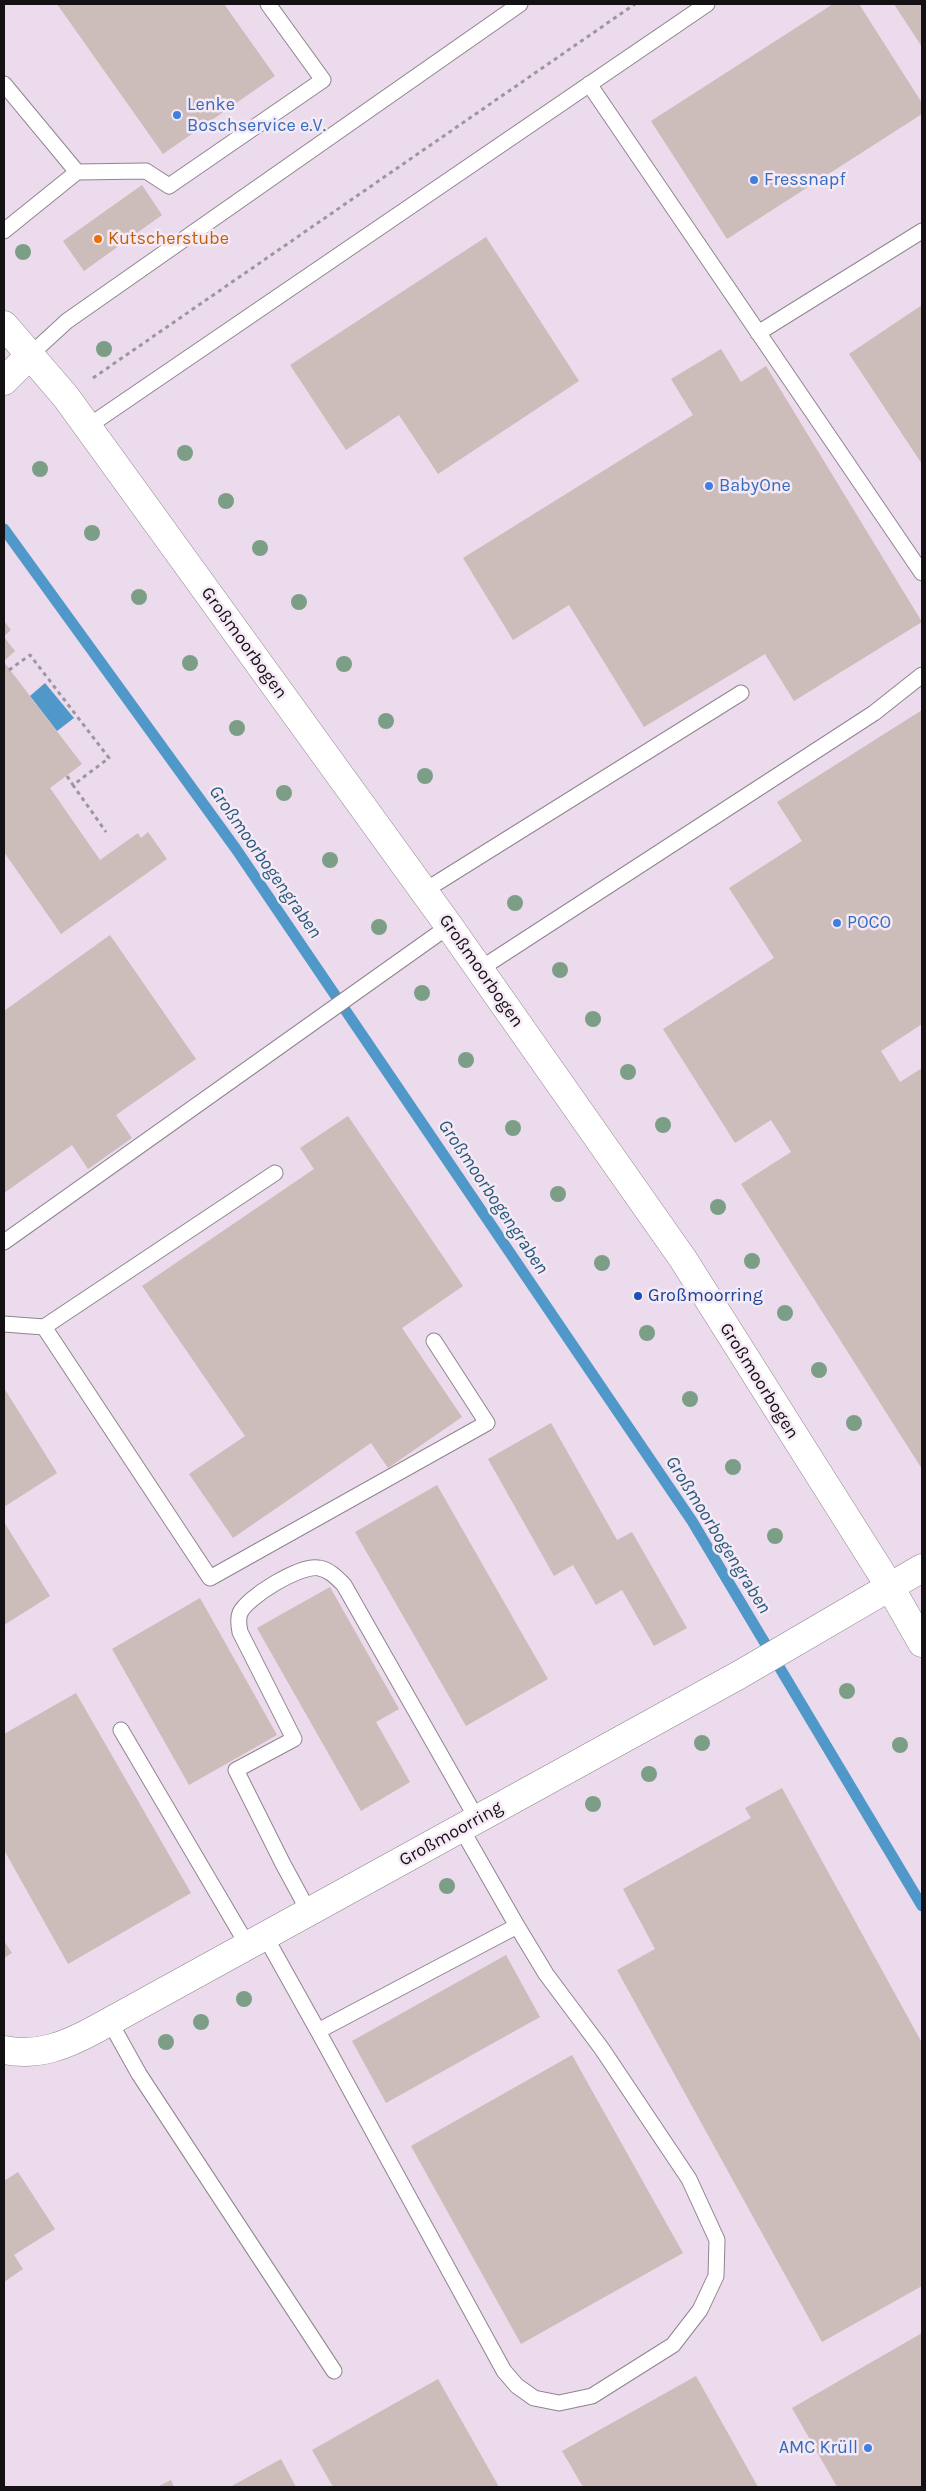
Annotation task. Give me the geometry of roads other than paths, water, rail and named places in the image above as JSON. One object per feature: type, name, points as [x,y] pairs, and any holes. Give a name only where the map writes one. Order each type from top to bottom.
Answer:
[{"type":"main road","name":"Großmoorbogen","points":[[4,325],[31,354],[66,397],[450,926],[683,1259],[890,1587],[922,1643]]},
{"type":"main road","points":[[4,381],[31,354]]},
{"type":"main road","name":"Großmoorring","points":[[4,2050],[35,2052],[52,2049],[73,2041],[110,2022],[739,1675],[922,1568]]},
{"type":"lane","points":[[4,231],[77,172],[146,171],[169,186],[323,80],[268,4]]},
{"type":"lane","points":[[31,354],[68,321],[520,4]]},
{"type":"lane","points":[[87,427],[707,4]]},
{"type":"lane","points":[[4,84],[77,172]]},
{"type":"lane","points":[[589,84],[922,573]]},
{"type":"lane","points":[[758,333],[922,231]]},
{"type":"lane","points":[[480,969],[874,713],[922,675]]},
{"type":"lane","points":[[424,891],[741,692]]},
{"type":"lane","points":[[4,1242],[450,926]]},
{"type":"lane","points":[[4,1324],[44,1328],[275,1173]]},
{"type":"lane","points":[[44,1328],[210,1578],[488,1423],[434,1341]]},
{"type":"lane","points":[[121,1730],[257,1941],[318,2031],[504,2371],[517,2386],[534,2398],[558,2403],[592,2396],[673,2345],[700,2310],[716,2276],[717,2240],[688,2179],[602,2049],[546,1974],[517,1926],[469,1824],[344,1585],[333,1574],[318,1567],[297,1572],[251,1598],[239,1614],[240,1632],[294,1739],[236,1770],[309,1912]]},
{"type":"lane","points":[[318,2031],[517,1926]]},
{"type":"lane","points":[[110,2022],[139,2074],[334,2371]]},
{"type":"water","points":[[45,683],[74,718],[57,731],[30,696]]},
{"type":"waterway","name":"Großmoorbogengraben","points":[[4,529],[236,849],[692,1521],[922,1906]]},
{"type":"place","name":"Lenke Boschservice e.V.","points":[[177,115]]},
{"type":"place","name":"Fressnapf","points":[[754,180]]},
{"type":"place","name":"Kutscherstube","points":[[98,239]]},
{"type":"place","name":"BabyOne","points":[[709,486]]},
{"type":"place","name":"POCO","points":[[837,923]]},
{"type":"place","name":"Großmoorring","points":[[638,1296]]},
{"type":"place","name":"AMC Krüll","points":[[868,2448]]}]
